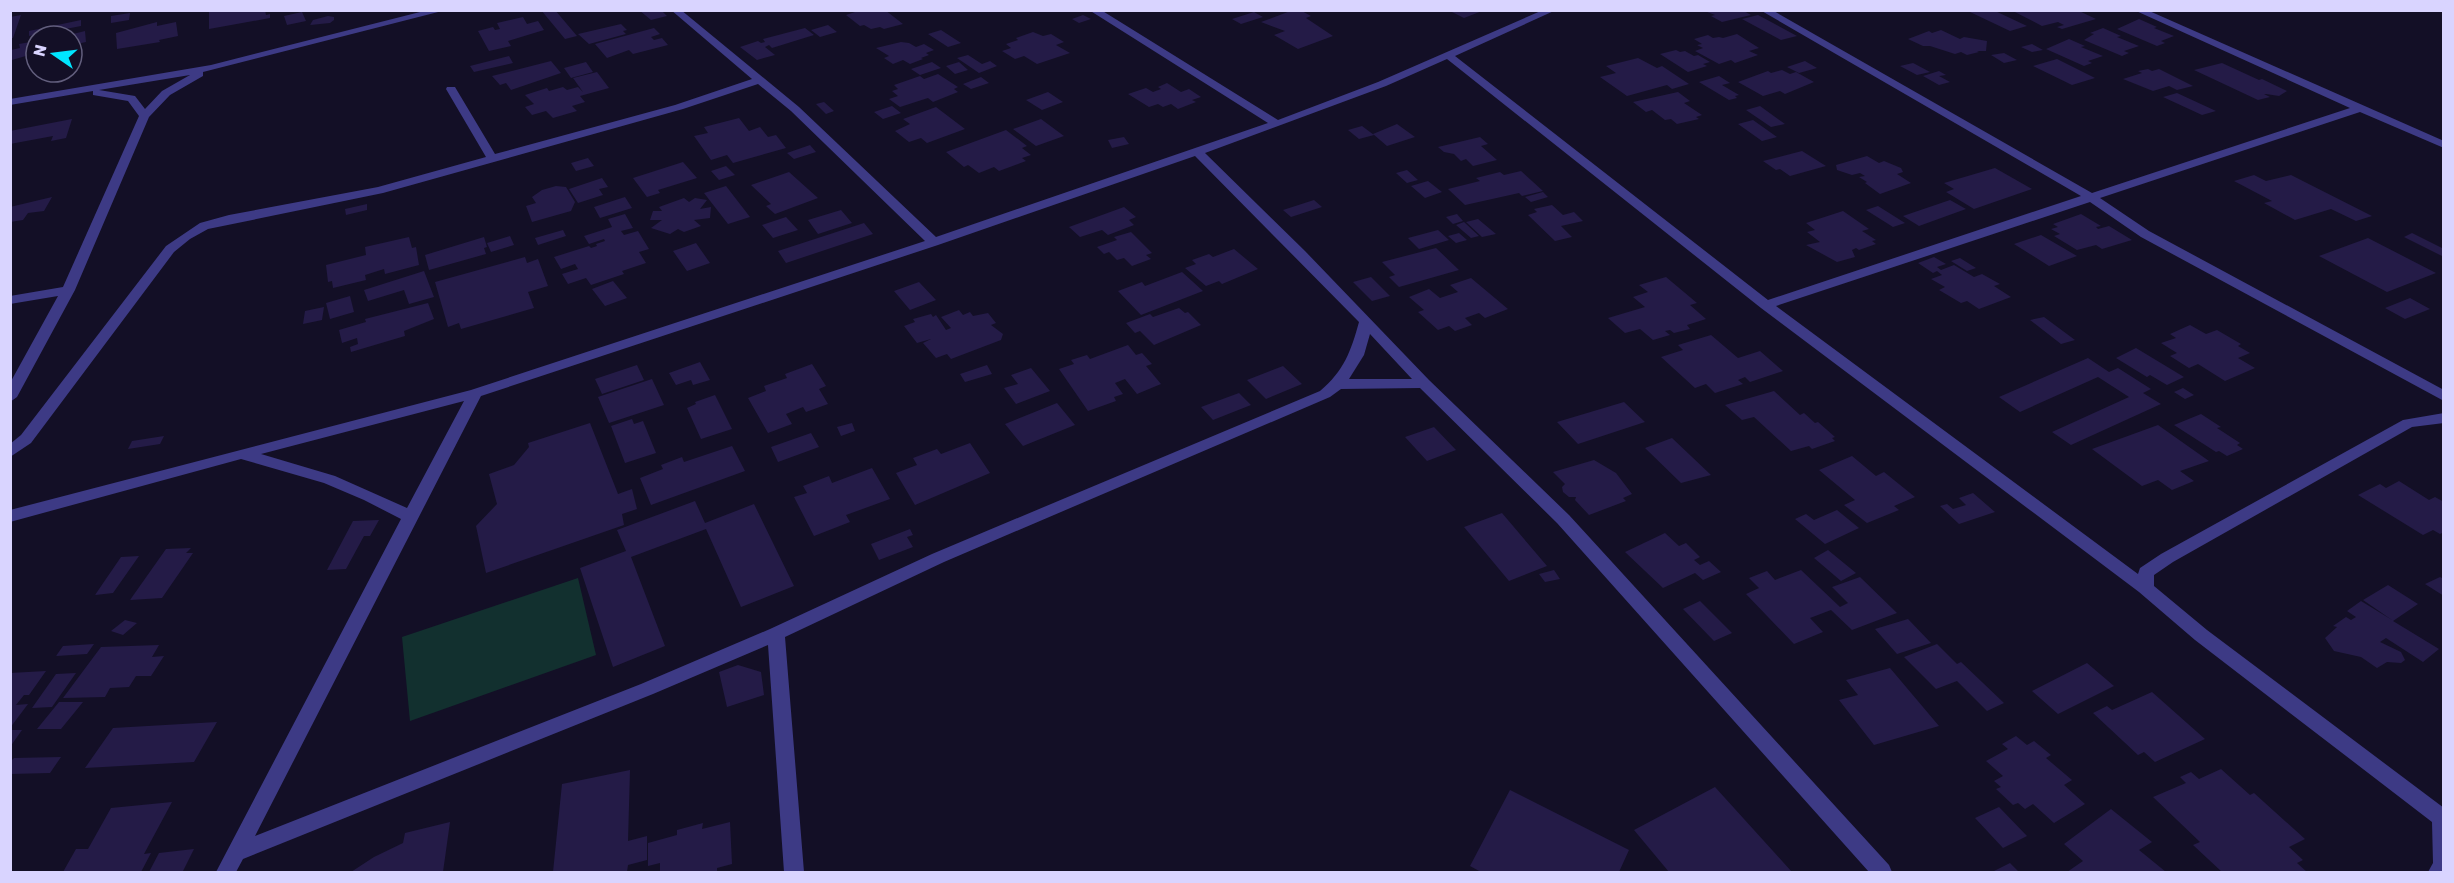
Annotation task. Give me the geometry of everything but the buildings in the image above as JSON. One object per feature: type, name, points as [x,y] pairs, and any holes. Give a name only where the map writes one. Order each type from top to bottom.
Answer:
[{"type":"street","points":[[10,102],[211,68],[442,10]]},
{"type":"street","points":[[675,10],[795,109],[934,242]]},
{"type":"street","points":[[1093,10],[1277,124]]},
{"type":"street","points":[[10,516],[475,393],[934,242],[1277,124],[1449,56],[1552,10]]},
{"type":"street","points":[[1764,10],[2091,197],[2145,234],[2444,396]]},
{"type":"street","points":[[2138,10],[2444,145]]},
{"type":"street","points":[[1449,56],[1766,305],[2145,588],[2201,635],[2443,819],[2443,865],[2438,873]]},
{"type":"street","points":[[10,397],[68,290],[144,117],[166,93],[211,68]]},
{"type":"street","points":[[10,452],[26,439],[170,249],[186,236],[204,226],[229,219],[379,190],[679,107],[759,80]]},
{"type":"street","points":[[451,89],[492,158]]},
{"type":"street","points":[[71,91],[125,95],[137,105],[144,117]]},
{"type":"street","points":[[1766,305],[2360,108]]},
{"type":"street","points":[[1198,152],[1301,254],[1365,323],[1563,519],[1882,873]]},
{"type":"street","points":[[10,300],[68,290]]},
{"type":"street","points":[[238,852],[636,693],[776,634],[938,558],[1308,402],[1339,384],[1355,363],[1365,323]]},
{"type":"street","points":[[1339,384],[1425,383]]},
{"type":"street","points":[[226,873],[475,393]]},
{"type":"street","points":[[2145,588],[2146,572],[2167,558],[2408,423],[2444,418]]},
{"type":"street","points":[[240,454],[337,480],[364,491],[411,517]]},
{"type":"street","points":[[776,634],[794,873]]},
{"type":"green space","points":[[578,578],[596,655],[410,721],[402,637]]}]
